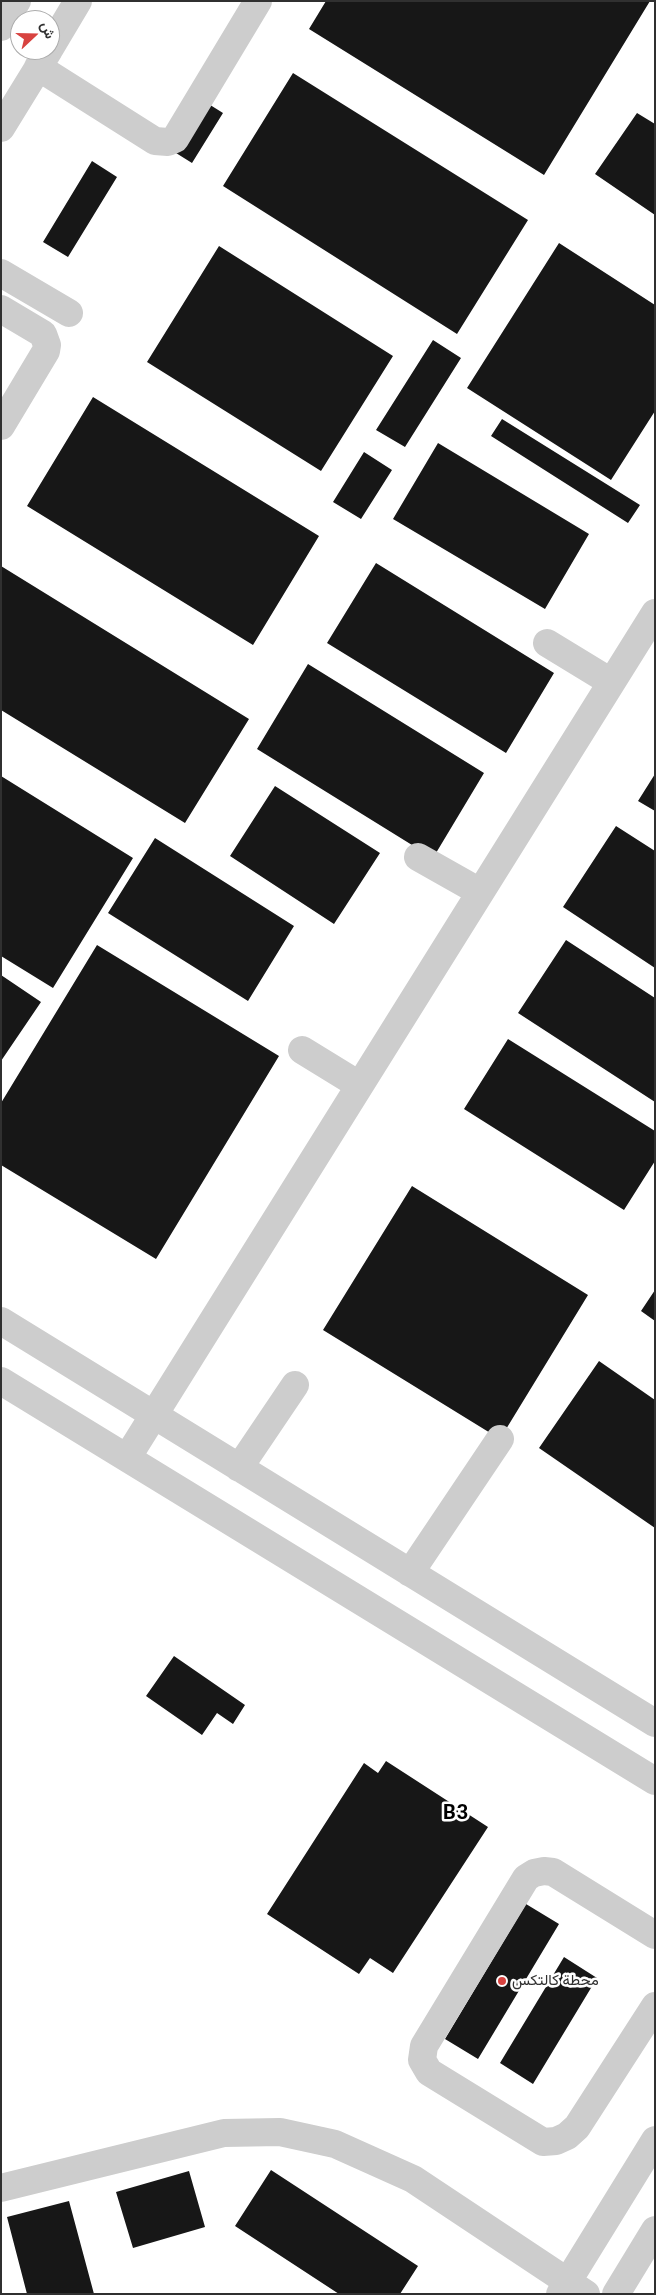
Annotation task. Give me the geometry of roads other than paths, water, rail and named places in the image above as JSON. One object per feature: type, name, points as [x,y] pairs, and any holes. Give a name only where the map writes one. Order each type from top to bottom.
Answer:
[{"type":"street","points":[[1,27],[17,1]]},
{"type":"street","points":[[60,31],[78,1]]},
{"type":"street","points":[[52,60],[154,141],[168,142],[175,138],[250,4]]},
{"type":"street","points":[[1,128],[43,60]]},
{"type":"street","points":[[1,273],[69,313]]},
{"type":"street","points":[[1,309],[43,334],[47,345],[46,351],[1,426]]},
{"type":"street","points":[[126,1458],[611,682],[652,624]]},
{"type":"street","points":[[547,643],[611,682]]},
{"type":"street","points":[[418,856],[480,892]]},
{"type":"street","points":[[302,1050],[359,1085]]},
{"type":"street","points":[[1,1321],[655,1723]]},
{"type":"street","points":[[1,1381],[655,1781]]},
{"type":"street","points":[[239,1468],[295,1385]]},
{"type":"street","points":[[410,1573],[500,1439]]},
{"type":"street","points":[[655,1934],[553,1872],[534,1873],[526,1878],[424,2046],[422,2060],[429,2072],[543,2142],[556,2141],[567,2136],[580,2122],[655,2006]]},
{"type":"street","points":[[1,2188],[224,2133],[280,2132],[335,2144],[413,2179],[571,2290],[655,2140]]},
{"type":"street","points":[[616,2294],[655,2230]]},
{"type":"place","name":"محطة كالتكس","points":[[502,1981]]},
{"type":"district","name":"B3","points":[[456,1814]]}]
